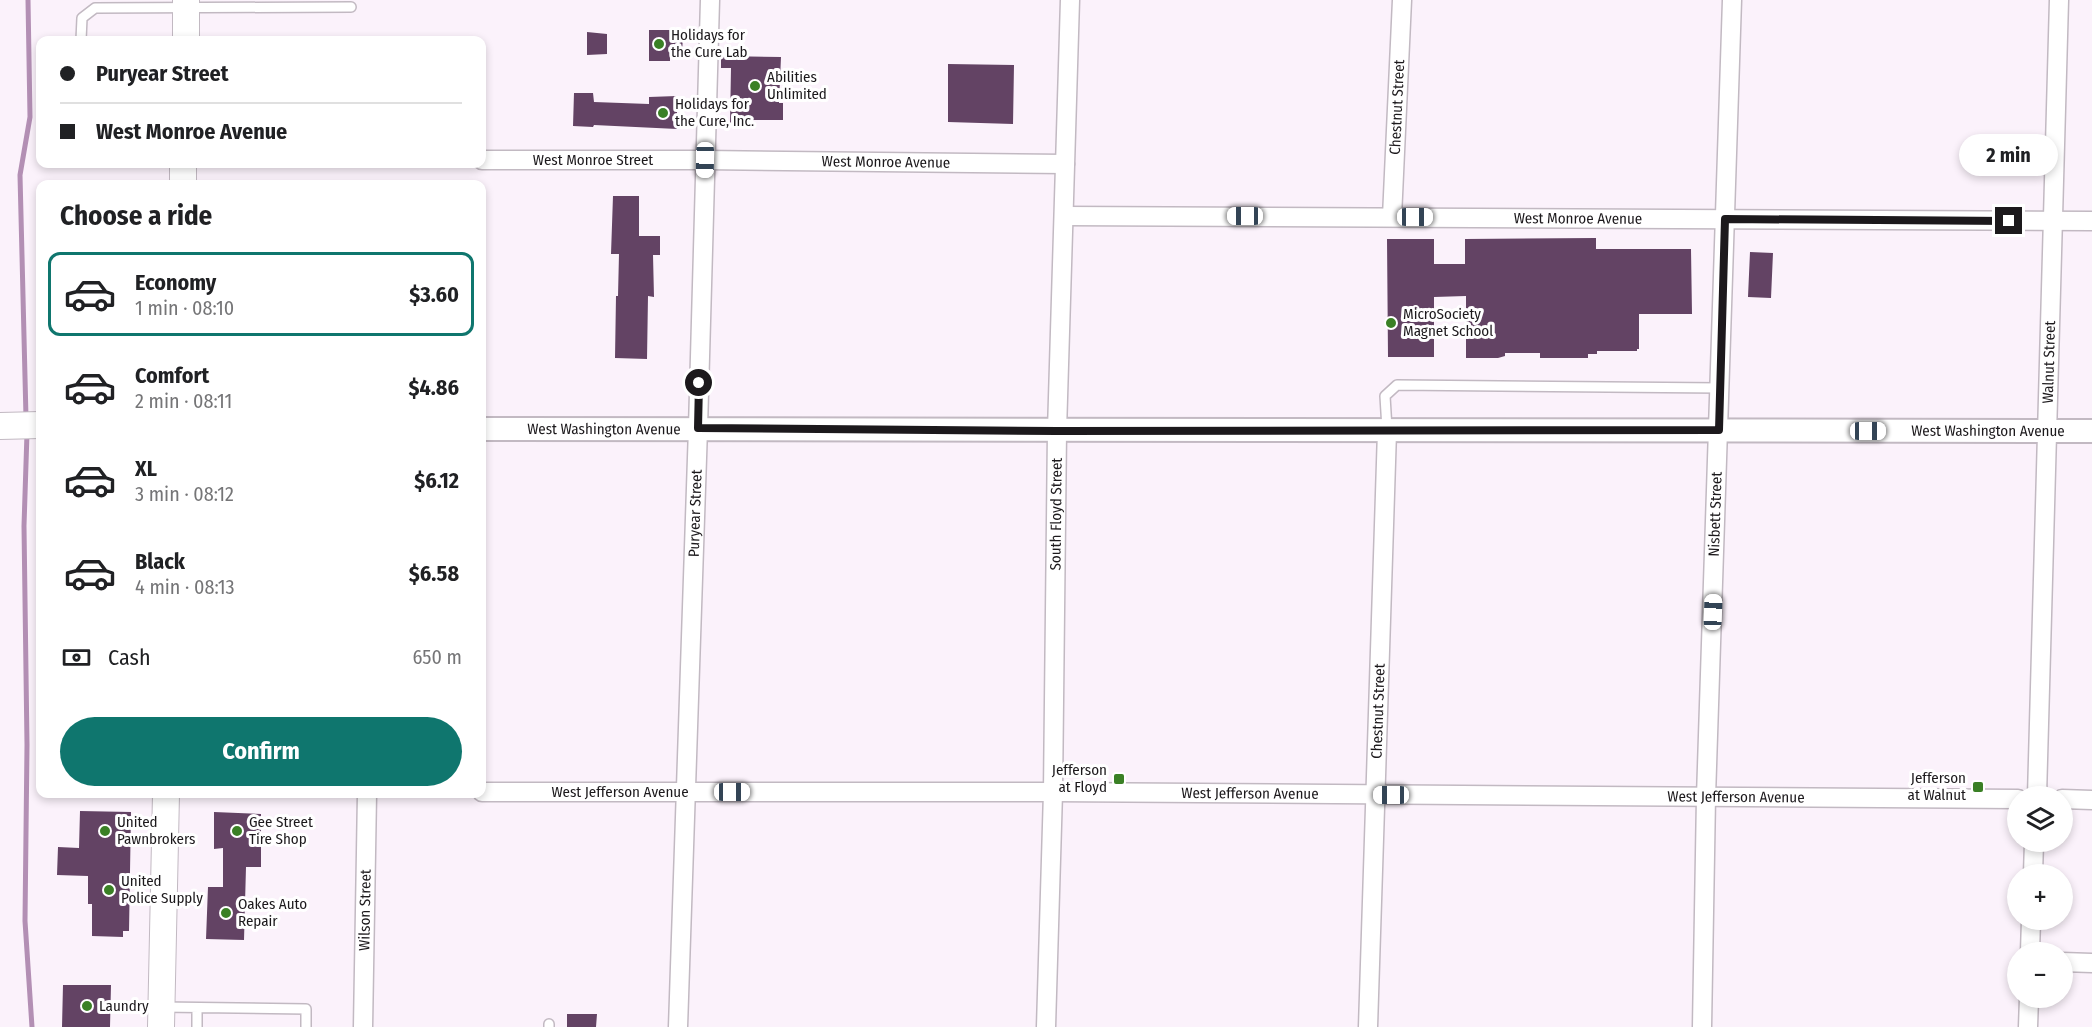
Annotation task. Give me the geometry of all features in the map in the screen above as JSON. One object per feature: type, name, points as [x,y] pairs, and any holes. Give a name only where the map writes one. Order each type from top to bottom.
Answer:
[{"type":"main road","points":[[186,4],[186,36]]},
{"type":"main road","points":[[0,426],[36,425]]},
{"type":"main road","points":[[160,1017],[166,798]]},
{"type":"street","name":"Puryear Street","points":[[678,1027],[710,0]]},
{"type":"street","name":"South Floyd Street","points":[[1046,1027],[1053,792],[1057,431],[1070,0]]},
{"type":"street","name":"Chestnut Street","points":[[1392,217],[1402,0]]},
{"type":"street","name":"Nisbett Street","points":[[1702,1027],[1706,797],[1732,0]]},
{"type":"street","name":"Walnut Street","points":[[2037,786],[2059,0]]},
{"type":"street","name":"West Monroe Street","points":[[486,160],[705,160]]},
{"type":"street","name":"West Monroe Avenue","points":[[705,160],[1065,164]]},
{"type":"street","name":"West Monroe Avenue","points":[[1064,216],[2092,221]]},
{"type":"street","name":"West Washington Avenue","points":[[486,429],[2092,431]]},
{"type":"street","name":"Chestnut Street","points":[[1368,1027],[1387,431]]},
{"type":"street","name":"West Jefferson Avenue","points":[[486,792],[1053,792],[2007,799]]},
{"type":"street","name":"Wilson Street","points":[[363,1027],[367,798]]},
{"type":"street","points":[[2073,799],[2092,800]]},
{"type":"street","points":[[2073,962],[2092,963]]},
{"type":"street","points":[[2028,1008],[2028,1027]]},
{"type":"lane","points":[[81,36],[82,18],[95,8],[186,4],[351,7]]},
{"type":"lane","points":[[1387,431],[1385,396],[1397,386],[1720,388]]},
{"type":"lane","points":[[160,1017],[197,1008],[306,1009],[306,1027]]},
{"type":"lane","points":[[197,1008],[197,1027]]},
{"type":"building","name":"Holidays for the Cure Lab","points":[[649,30],[670,30],[670,33],[683,33],[682,56],[670,56],[670,61],[649,61]]},
{"type":"building","points":[[587,32],[607,34],[607,54],[587,55]]},
{"type":"building","name":"Abilities Unlimited","points":[[721,56],[781,57],[779,103],[783,103],[783,120],[746,120],[745,125],[730,124],[731,68],[721,68]]},
{"type":"building","points":[[948,64],[1014,65],[1013,124],[948,122]]},
{"type":"building","points":[[574,93],[593,93],[594,102],[649,104],[649,97],[677,96],[677,129],[573,126]]},
{"type":"building","points":[[613,196],[639,196],[639,236],[660,236],[660,255],[653,255],[654,297],[648,296],[647,359],[615,358],[619,254],[611,254]]},
{"type":"building","points":[[1596,238],[1596,249],[1691,249],[1692,314],[1639,314],[1639,349],[1637,351],[1597,351],[1597,354],[1588,354],[1588,358],[1540,358],[1540,353],[1505,353],[1505,356],[1498,358],[1466,358],[1466,296],[1434,297],[1434,357],[1388,357],[1387,239],[1434,239],[1434,264],[1465,264],[1465,239]]},
{"type":"building","points":[[1750,252],[1773,253],[1771,298],[1748,297]]},
{"type":"building","points":[[80,811],[131,812],[129,931],[123,931],[123,937],[92,936],[92,904],[88,904],[88,876],[57,875],[58,847],[79,848]]},
{"type":"building","points":[[214,812],[261,814],[261,867],[246,867],[244,940],[206,939],[208,887],[223,887],[223,848],[214,849]]},
{"type":"building","name":"Laundry","points":[[63,985],[111,985],[110,1027],[62,1027]]},
{"type":"building","points":[[567,1014],[597,1014],[596,1027],[567,1027]]},
{"type":"waterway","points":[[26,417],[20,175],[30,117],[28,0]]},
{"type":"waterway","points":[[27,433],[24,526],[27,745],[25,921],[32,1027]]},
{"type":"place","name":"Holidays for the Cure Lab","points":[[659,44]]},
{"type":"place","name":"Abilities Unlimited","points":[[755,86]]},
{"type":"place","name":"Holidays for the Cure, Inc.","points":[[663,113]]},
{"type":"place","name":"MicroSociety Magnet School","points":[[1391,323]]},
{"type":"place","name":"Jefferson at Floyd","points":[[1119,779]]},
{"type":"place","name":"Jefferson at Walnut","points":[[1978,787]]},
{"type":"place","name":"United Pawnbrokers","points":[[105,831]]},
{"type":"place","name":"Gee Street Tire Shop","points":[[237,831]]},
{"type":"place","name":"United Police Supply","points":[[109,890]]},
{"type":"place","name":"Oakes Auto Repair","points":[[226,913]]},
{"type":"place","name":"Laundry","points":[[87,1006]]},
{"type":"route","points":[[699,383],[698,428],[1057,431],[1719,430],[1725,219],[2009,221]]}]
